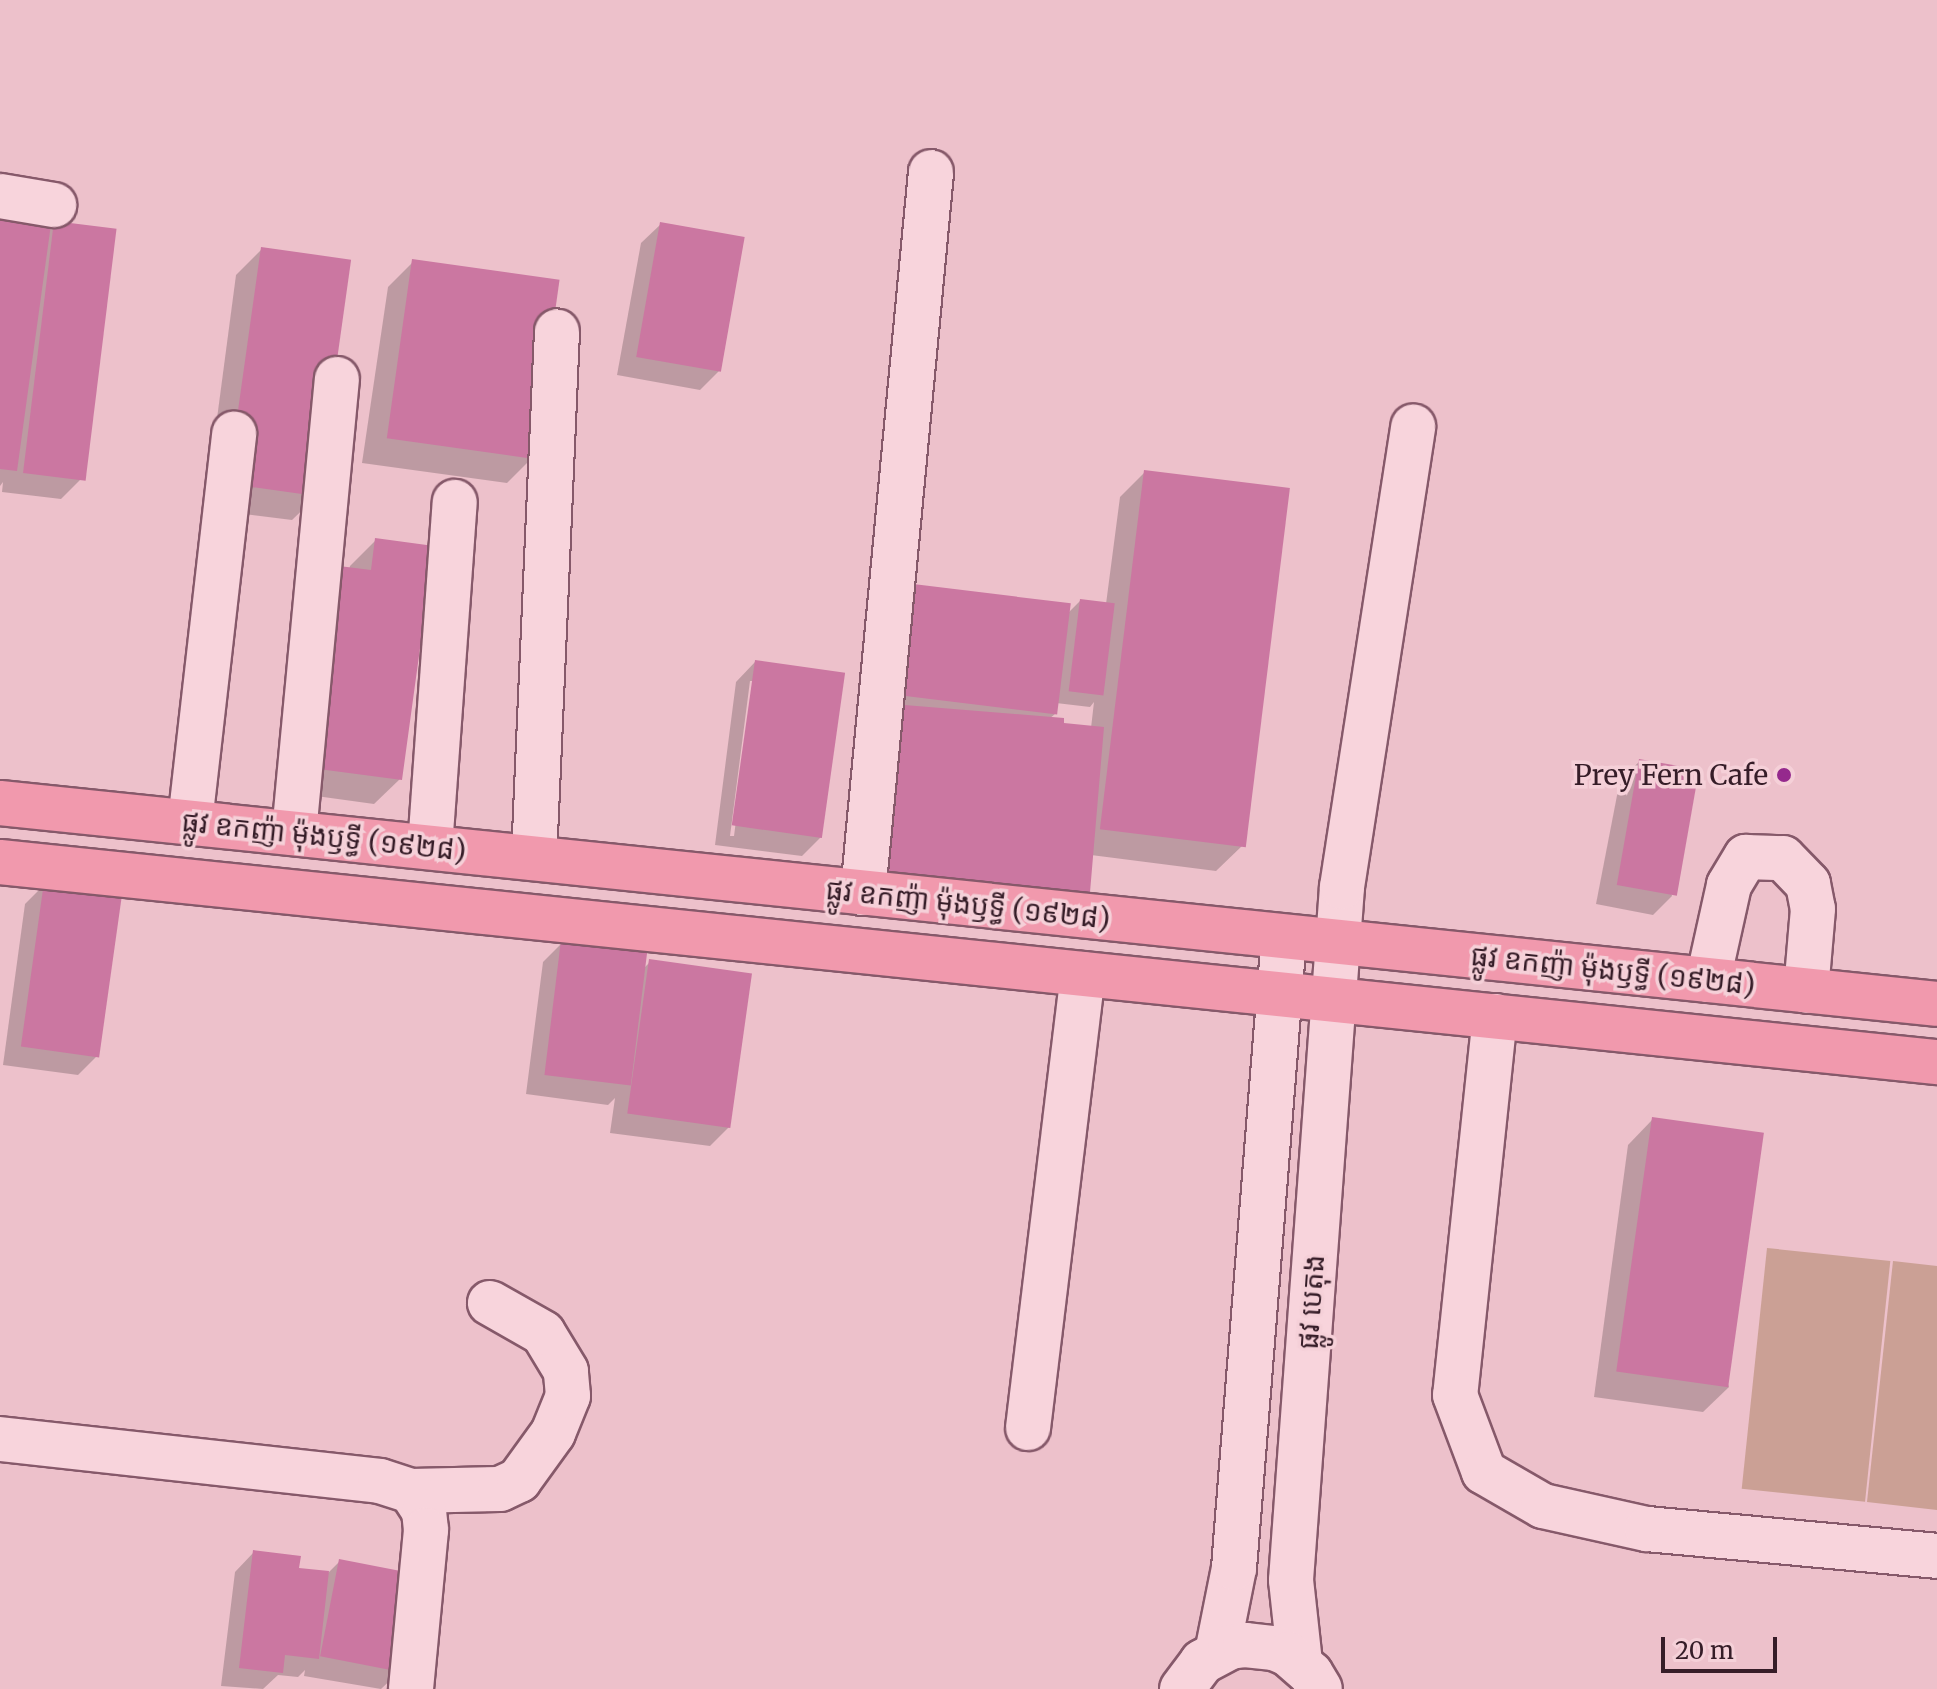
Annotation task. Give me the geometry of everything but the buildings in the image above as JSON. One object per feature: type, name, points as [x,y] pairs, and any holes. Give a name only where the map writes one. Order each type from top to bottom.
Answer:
[{"type":"main road","name":"ផ្លូវ ឧកញ៉ា ម៉ុងឫទ្ធី (១៩២៨)","points":[[0,803],[1937,1004]]},
{"type":"main road","name":"ផ្លូវ ឧកញ៉ា ម៉ុងឫទ្ធី (១៩២៨)","points":[[0,862],[1937,1062]]},
{"type":"street","points":[[863,893],[931,172]]},
{"type":"street","points":[[0,196],[54,205]]},
{"type":"street","points":[[534,858],[557,332]]},
{"type":"street","points":[[294,833],[337,379]]},
{"type":"street","name":"ផ្លូវ បេតុង","points":[[1310,1676],[1291,1580],[1325,1103],[1341,942],[1342,887],[1413,426]]},
{"type":"street","points":[[190,822],[234,433]]},
{"type":"street","points":[[430,847],[455,502]]},
{"type":"street","points":[[1708,980],[1729,885],[1746,857],[1783,858],[1808,884],[1813,909],[1806,991]]},
{"type":"street","name":"ផ្លូវ បេតុង","points":[[1217,1653],[1234,1568],[1284,937]]},
{"type":"street","points":[[1028,1428],[1083,974]]},
{"type":"street","points":[[1495,1016],[1455,1395],[1484,1472],[1543,1506],[1647,1529],[1937,1556]]},
{"type":"street","points":[[0,1439],[380,1481],[411,1491],[500,1489],[519,1480],[553,1433],[568,1396],[566,1371],[543,1333],[490,1303]]},
{"type":"street","points":[[411,1491],[424,1511],[426,1530],[411,1689]]},
{"type":"street","points":[[1182,1689],[1202,1662],[1230,1647],[1260,1645],[1274,1648],[1310,1676]]},
{"type":"shaded area","points":[[1767,1248],[1890,1261],[1865,1502],[1742,1489]]},
{"type":"shaded area","points":[[1893,1261],[1937,1266],[1937,1510],[1867,1502]]},
{"type":"place","name":"Prey Fern Cafe","points":[[1784,775]]}]
